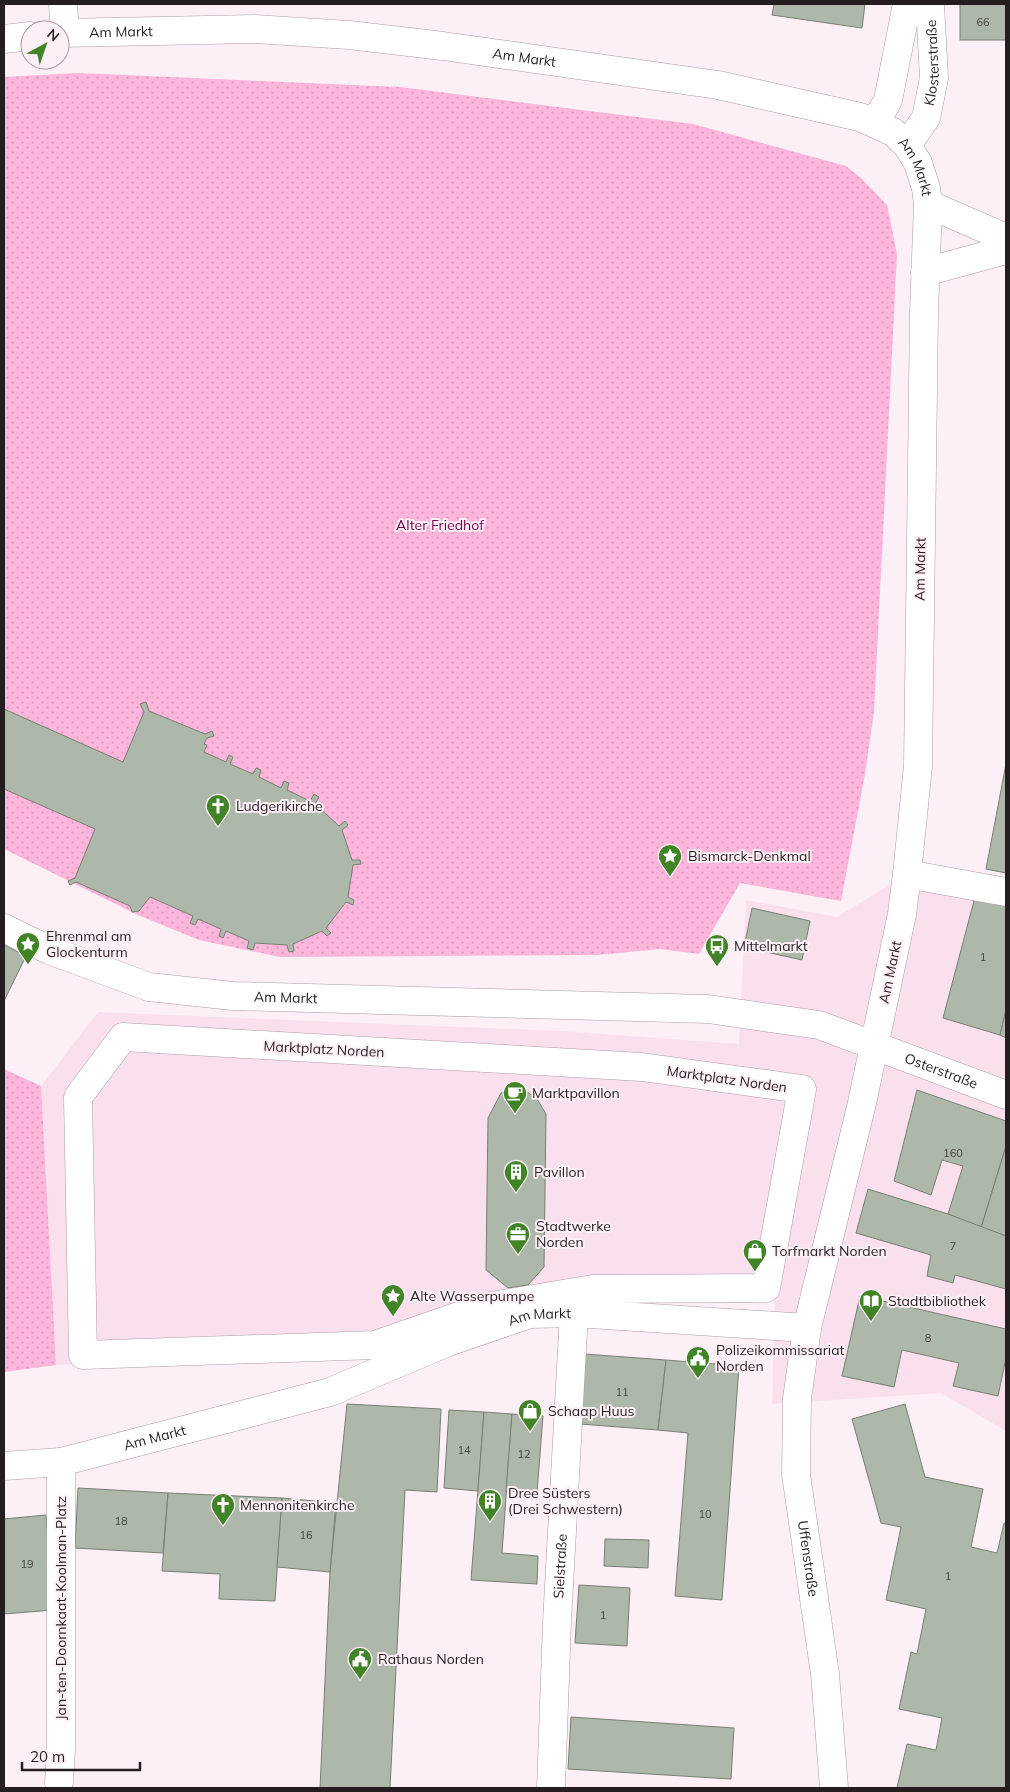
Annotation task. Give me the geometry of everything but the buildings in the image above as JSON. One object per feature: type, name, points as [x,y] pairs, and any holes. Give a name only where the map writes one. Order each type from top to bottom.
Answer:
[{"type":"street","points":[[62,20],[63,4]]},
{"type":"street","name":"Klosterstraße","points":[[882,112],[908,4]]},
{"type":"street","name":"Klosterstraße","points":[[907,145],[926,118],[934,78],[930,4]]},
{"type":"street","name":"Am Markt","points":[[4,1466],[61,1462],[330,1392],[448,1342],[530,1314],[574,1313],[807,1328],[874,1046],[902,914],[908,874],[918,766],[925,272],[928,204],[926,188],[918,163],[907,145],[892,132],[882,112],[860,117],[718,85],[358,36],[254,29],[70,33]]},
{"type":"street","points":[[4,39],[20,37]]},
{"type":"street","points":[[928,204],[1006,238]]},
{"type":"street","points":[[925,272],[1006,250]]},
{"type":"street","points":[[908,874],[1006,892]]},
{"type":"street","name":"Am Markt","points":[[4,928],[49,950],[149,987],[242,996],[708,1009],[819,1025],[874,1046]]},
{"type":"street","name":"Marktplatz Norden","points":[[123,1037],[642,1068],[802,1089],[766,1288],[593,1289],[485,1307],[375,1344],[83,1354],[78,1097],[123,1037]]},
{"type":"street","name":"Osterstraße","points":[[874,1046],[1006,1095]]},
{"type":"street","name":"Sielstraße","points":[[550,1788],[574,1313]]},
{"type":"street","name":"Uffenstraße","points":[[807,1328],[797,1400],[796,1474],[826,1674],[834,1788]]},
{"type":"street","name":"Jan-ten-Doornkaat-Koolman-Platz","points":[[59,1783],[61,1750],[61,1462]]},
{"type":"shaded area","points":[[907,874],[1006,893],[1006,1431],[941,1393],[772,1404],[775,1295],[556,1300],[360,1355],[56,1365],[41,1086],[98,1012],[561,1031],[739,1044],[746,900],[837,917]]},
{"type":"green space","name":"Alter Friedhof","points":[[78,73],[400,87],[693,124],[846,166],[861,178],[887,205],[897,254],[874,711],[865,774],[841,901],[740,883],[699,954],[660,949],[597,955],[280,957],[199,940],[138,915],[4,849],[4,77]]},
{"type":"green space","points":[[4,1069],[41,1086],[56,1365],[4,1372]]},
{"type":"place","name":"Ludgerikirche","points":[[218,827]]},
{"type":"place","name":"Bismarck-Denkmal","points":[[670,877]]},
{"type":"place","name":"Ehrenmal am Glockenturm","points":[[28,965]]},
{"type":"place","name":"Mittelmarkt","points":[[717,967]]},
{"type":"place","name":"Marktpavillon","points":[[515,1114]]},
{"type":"place","name":"Pavillon","points":[[516,1193]]},
{"type":"place","name":"Stadtwerke Norden","points":[[518,1255]]},
{"type":"place","name":"Torfmarkt Norden","points":[[755,1272]]},
{"type":"place","name":"Alte Wasserpumpe","points":[[393,1317]]},
{"type":"place","name":"Stadtbibliothek","points":[[871,1322]]},
{"type":"place","name":"Polizeikommissariat Norden","points":[[698,1379]]},
{"type":"place","name":"Schaap Huus","points":[[530,1432]]},
{"type":"place","name":"Dree Süsters (Drei Schwestern)","points":[[490,1522]]},
{"type":"place","name":"Mennonitenkirche","points":[[223,1526]]},
{"type":"place","name":"Rathaus Norden","points":[[360,1680]]}]
